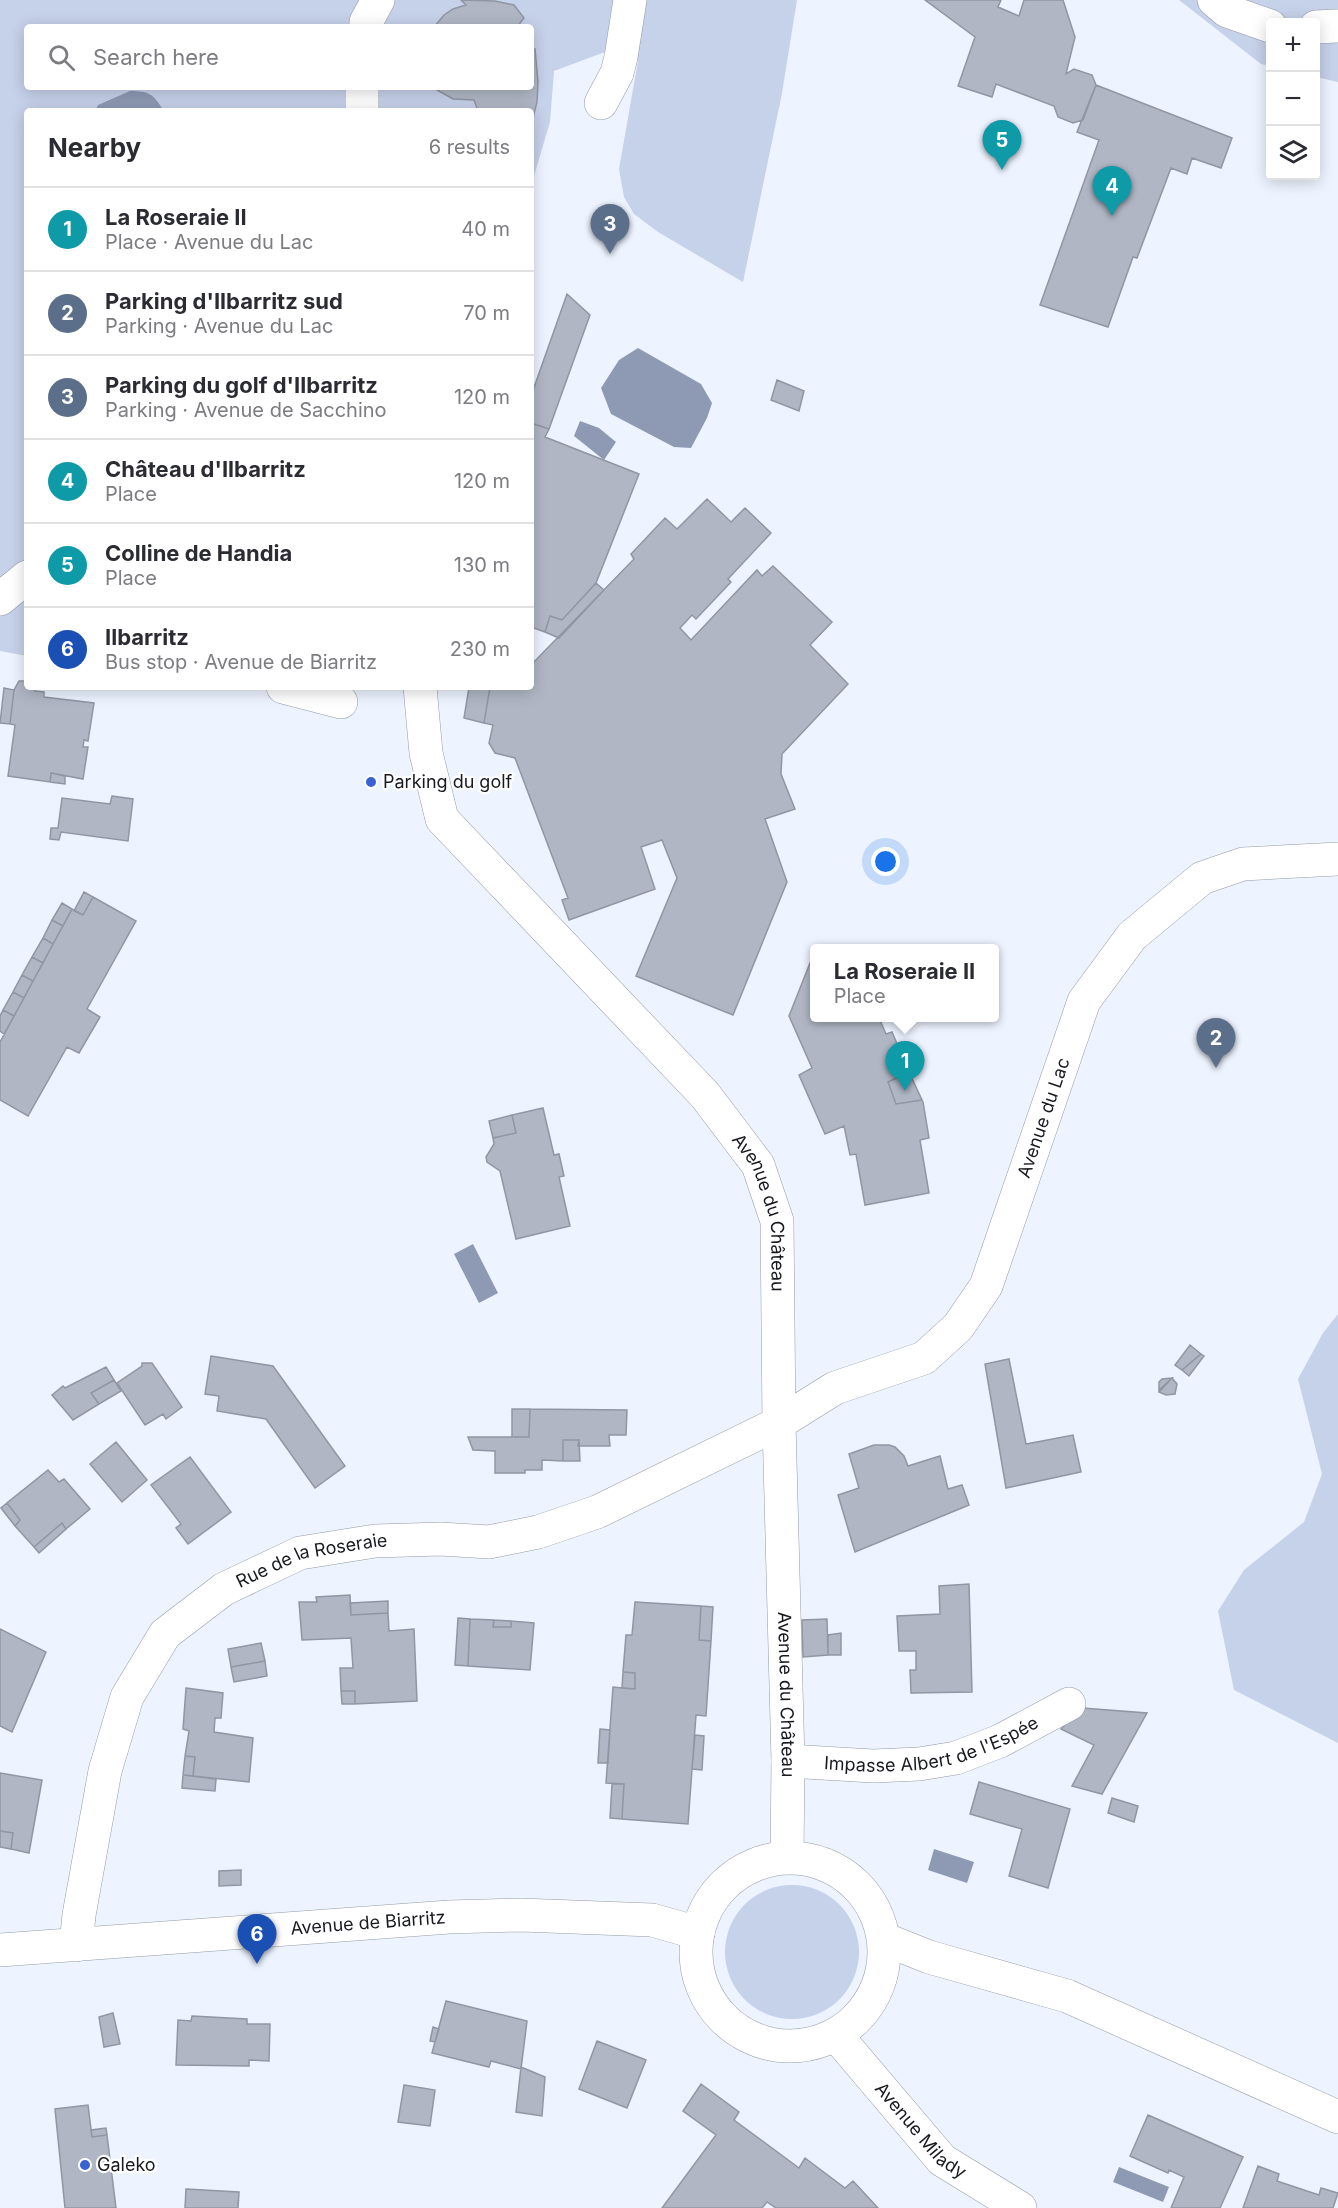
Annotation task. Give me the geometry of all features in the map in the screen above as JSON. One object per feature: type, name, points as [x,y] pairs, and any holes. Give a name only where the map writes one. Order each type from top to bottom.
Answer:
[{"type":"street","points":[[366,24],[378,0]]},
{"type":"street","points":[[601,103],[617,73],[630,0]]},
{"type":"street","points":[[1214,0],[1227,11],[1266,22]]},
{"type":"street","points":[[1253,0],[1267,18]]},
{"type":"street","points":[[1320,27],[1338,26]]},
{"type":"street","points":[[362,90],[362,108]]},
{"type":"street","points":[[0,599],[24,579]]},
{"type":"street","points":[[295,690],[341,702]]},
{"type":"street","name":"Avenue du Château","points":[[420,690],[426,753],[442,819],[705,1095],[758,1165],[777,1221],[779,1423],[788,1761],[787,1857]]},
{"type":"street","name":"Avenue du Lac","points":[[779,1423],[835,1388],[924,1358],[958,1328],[986,1286],[1084,1000],[1132,936],[1202,878],[1243,864],[1338,859]]},
{"type":"street","name":"Rue de la Roseraie","points":[[76,1945],[79,1915],[105,1771],[127,1697],[165,1634],[224,1589],[300,1553],[375,1541],[441,1539],[489,1542],[538,1532],[597,1512],[779,1423]]},
{"type":"street","name":"Impasse Albert de l'Espée","points":[[788,1761],[873,1766],[919,1764],[956,1758],[1000,1741],[1069,1704]]},
{"type":"street","points":[[787,1857],[814,1860],[840,1871],[861,1889],[876,1912],[884,1939],[883,1967],[874,1994],[858,2017],[836,2035],[807,2045],[776,2046],[747,2037],[722,2018],[705,1993],[696,1963],[698,1933],[709,1903],[730,1880],[757,1864],[787,1857]]},
{"type":"street","name":"Avenue de Biarritz","points":[[0,1950],[449,1917],[651,1920],[698,1933]]},
{"type":"street","points":[[884,1939],[929,1957],[1066,1996],[1338,2117]]},
{"type":"street","name":"Avenue Milady","points":[[836,2035],[942,2160],[1020,2208]]},
{"type":"shaded area","points":[[0,0],[797,0],[782,93],[743,282],[658,232],[634,214],[624,197],[619,169],[638,61],[605,52],[554,71],[550,122],[534,176],[534,108],[24,108],[24,655],[0,651]]},
{"type":"shaded area","points":[[1179,0],[1338,0],[1338,82],[1320,78],[1320,18],[1266,18],[1266,65],[1261,64]]},
{"type":"shaded area","points":[[130,91],[150,95],[162,108],[96,108],[98,105]]},
{"type":"shaded area","points":[[638,348],[701,384],[712,403],[707,418],[691,448],[674,447],[611,414],[601,388],[619,360]]},
{"type":"shaded area","points":[[580,421],[599,428],[616,442],[604,460],[574,436]]},
{"type":"shaded area","points":[[473,1244],[498,1293],[479,1303],[454,1254]]},
{"type":"shaded area","points":[[1338,1314],[1338,1743],[1234,1690],[1218,1611],[1244,1570],[1304,1522],[1322,1474],[1298,1379],[1323,1333]]},
{"type":"shaded area","points":[[934,1849],[974,1862],[967,1883],[928,1870]]},
{"type":"shaded area","points":[[792,1885],[818,1890],[839,1905],[854,1926],[859,1952],[854,1978],[839,1999],[818,2014],[792,2019],[766,2014],[745,1999],[730,1978],[725,1952],[730,1926],[745,1905],[766,1890]]},
{"type":"shaded area","points":[[1119,2167],[1169,2187],[1163,2202],[1113,2182]]},
{"type":"building","points":[[461,0],[495,1],[514,5],[524,18],[519,24],[436,24],[453,9],[466,5]]},
{"type":"building","points":[[925,0],[1001,0],[998,7],[1019,16],[1024,0],[1063,0],[1075,37],[1066,74],[1074,69],[1092,75],[1096,85],[1083,120],[1073,123],[1058,117],[1054,106],[996,84],[992,97],[958,86],[975,37]]},
{"type":"building","points":[[535,49],[538,82],[534,114],[534,108],[477,108],[474,100],[453,99],[437,90],[534,90]]},
{"type":"building","points":[[1096,85],[1232,138],[1221,168],[1192,158],[1187,174],[1171,168],[1137,258],[1133,257],[1108,327],[1040,305],[1099,140],[1077,132]]},
{"type":"building","points":[[567,294],[590,315],[549,429],[534,424],[534,388]]},
{"type":"building","points":[[777,380],[804,391],[799,411],[771,400]]},
{"type":"building","points":[[534,424],[549,429],[545,437],[639,474],[596,583],[562,620],[550,616],[545,632],[534,628]]},
{"type":"building","points":[[707,499],[731,522],[745,508],[771,533],[728,579],[731,582],[696,619],[692,615],[680,628],[691,640],[757,570],[762,576],[773,566],[832,622],[810,645],[848,684],[782,754],[781,774],[795,809],[765,819],[787,882],[733,1015],[636,976],[677,878],[662,840],[641,847],[655,889],[569,920],[562,900],[568,898],[515,758],[495,753],[489,743],[493,725],[484,723],[490,690],[534,690],[534,662],[634,559],[631,554],[665,518],[677,529]]},
{"type":"building","points":[[596,583],[604,590],[559,638],[545,632],[550,616],[562,620]]},
{"type":"building","points":[[19,681],[24,681],[24,690],[44,692],[44,697],[94,703],[88,741],[84,740],[83,747],[88,747],[83,779],[51,773],[50,782],[8,776],[15,725],[10,724],[14,690]]},
{"type":"building","points":[[4,688],[14,690],[10,724],[0,723]]},
{"type":"building","points":[[469,690],[490,690],[484,723],[464,718]]},
{"type":"building","points":[[51,773],[65,776],[65,784],[50,782]]},
{"type":"building","points":[[112,796],[133,799],[128,841],[61,832],[59,840],[50,839],[51,828],[58,828],[62,798],[110,804]]},
{"type":"building","points":[[84,892],[93,897],[83,915],[74,911]]},
{"type":"building","points":[[93,897],[136,921],[87,1009],[100,1017],[79,1053],[67,1047],[28,1116],[0,1100],[0,1042],[72,909],[83,915]]},
{"type":"building","points":[[62,903],[72,909],[63,926],[52,920]]},
{"type":"building","points":[[52,920],[63,926],[53,944],[43,938]]},
{"type":"building","points":[[43,938],[53,944],[43,963],[32,957]]},
{"type":"building","points":[[32,957],[43,963],[33,981],[22,975]]},
{"type":"building","points":[[810,963],[810,1022],[881,1022],[886,1034],[892,1032],[909,1072],[888,1082],[896,1104],[922,1100],[923,1102],[929,1138],[920,1140],[929,1193],[865,1205],[856,1154],[850,1155],[844,1126],[825,1134],[799,1075],[812,1068],[789,1016]]},
{"type":"building","points":[[22,975],[33,981],[24,998],[13,992]]},
{"type":"building","points":[[13,992],[24,998],[14,1016],[3,1010]]},
{"type":"building","points":[[3,1010],[14,1016],[4,1034],[0,1031],[0,1016]]},
{"type":"building","points":[[909,1072],[922,1100],[896,1104],[888,1082]]},
{"type":"building","points":[[543,1108],[554,1155],[559,1154],[564,1176],[559,1177],[570,1226],[516,1239],[500,1171],[487,1162],[486,1157],[494,1144],[493,1138],[516,1133],[512,1115]]},
{"type":"building","points":[[512,1115],[516,1133],[493,1138],[489,1121]]},
{"type":"building","points":[[1190,1345],[1201,1354],[1182,1370],[1175,1365]]},
{"type":"building","points":[[1201,1354],[1204,1356],[1189,1376],[1182,1370]]},
{"type":"building","points":[[211,1356],[273,1366],[345,1466],[315,1488],[266,1419],[217,1411],[219,1396],[205,1394]]},
{"type":"building","points":[[1009,1359],[1026,1444],[1073,1435],[1081,1472],[1006,1488],[985,1364]]},
{"type":"building","points":[[142,1363],[152,1363],[182,1407],[166,1419],[163,1414],[145,1425],[117,1383],[142,1366]]},
{"type":"building","points":[[106,1367],[114,1380],[91,1393],[99,1404],[73,1420],[52,1395],[63,1386],[65,1388]]},
{"type":"building","points":[[1172,1378],[1159,1390],[1159,1382],[1162,1379]]},
{"type":"building","points":[[1172,1378],[1177,1384],[1175,1394],[1166,1395],[1159,1392]]},
{"type":"building","points":[[114,1380],[121,1391],[99,1404],[91,1393]]},
{"type":"building","points":[[512,1409],[530,1409],[529,1437],[512,1437]]},
{"type":"building","points":[[530,1409],[627,1410],[626,1435],[609,1435],[610,1446],[578,1446],[579,1440],[563,1440],[563,1461],[542,1460],[542,1470],[525,1470],[525,1473],[495,1473],[495,1451],[473,1450],[468,1437],[529,1437]]},
{"type":"building","points":[[563,1440],[579,1440],[580,1461],[563,1461]]},
{"type":"building","points":[[116,1442],[147,1480],[122,1502],[90,1464]]},
{"type":"building","points":[[874,1445],[895,1447],[904,1456],[908,1466],[940,1456],[948,1489],[962,1485],[969,1505],[855,1552],[838,1495],[859,1488],[849,1454]]},
{"type":"building","points":[[190,1457],[231,1512],[188,1544],[176,1528],[181,1524],[151,1485]]},
{"type":"building","points":[[48,1470],[59,1482],[64,1479],[90,1509],[66,1529],[62,1523],[34,1547],[15,1526],[20,1520],[7,1503]]},
{"type":"building","points":[[7,1503],[20,1520],[15,1526],[1,1508]]},
{"type":"building","points":[[62,1523],[66,1529],[39,1553],[34,1547]]},
{"type":"building","points":[[969,1584],[972,1692],[911,1693],[910,1670],[916,1670],[916,1651],[899,1651],[897,1616],[940,1614],[939,1586]]},
{"type":"building","points":[[350,1595],[351,1615],[388,1613],[389,1631],[414,1629],[417,1701],[355,1704],[355,1691],[341,1691],[340,1668],[353,1668],[351,1638],[302,1640],[299,1602],[317,1602],[316,1597]]},
{"type":"building","points":[[388,1601],[388,1613],[351,1615],[350,1603]]},
{"type":"building","points":[[635,1602],[701,1606],[699,1640],[711,1641],[706,1716],[696,1715],[688,1824],[622,1819],[624,1784],[606,1783],[613,1687],[635,1689],[635,1673],[623,1672],[626,1635],[632,1635]]},
{"type":"building","points":[[701,1606],[713,1607],[711,1641],[699,1640]]},
{"type":"building","points":[[458,1618],[470,1619],[468,1666],[455,1665]]},
{"type":"building","points":[[470,1619],[494,1620],[493,1627],[511,1627],[511,1621],[534,1623],[530,1670],[468,1666]]},
{"type":"building","points":[[827,1619],[828,1655],[803,1657],[802,1620]]},
{"type":"building","points":[[494,1620],[511,1621],[511,1627],[493,1627]]},
{"type":"building","points":[[0,1629],[46,1652],[12,1732],[0,1726]]},
{"type":"building","points":[[841,1633],[841,1655],[828,1655],[828,1635]]},
{"type":"building","points":[[261,1643],[265,1661],[231,1667],[228,1649]]},
{"type":"building","points":[[265,1661],[267,1676],[234,1682],[231,1667]]},
{"type":"building","points":[[623,1672],[635,1673],[635,1689],[622,1688]]},
{"type":"building","points":[[186,1688],[223,1693],[221,1718],[215,1718],[214,1732],[253,1738],[249,1782],[193,1776],[195,1757],[185,1756],[189,1731],[183,1729]]},
{"type":"building","points":[[341,1691],[355,1691],[355,1704],[342,1704]]},
{"type":"building","points":[[1082,1708],[1147,1713],[1102,1794],[1072,1786],[1094,1745],[1061,1729]]},
{"type":"building","points":[[600,1729],[610,1730],[608,1763],[598,1763]]},
{"type":"building","points":[[695,1735],[704,1736],[702,1770],[692,1769]]},
{"type":"building","points":[[185,1756],[195,1757],[193,1776],[183,1775]]},
{"type":"building","points":[[0,1773],[42,1780],[29,1853],[11,1849],[13,1833],[0,1831]]},
{"type":"building","points":[[183,1775],[216,1779],[215,1791],[182,1788]]},
{"type":"building","points":[[979,1782],[1070,1809],[1048,1888],[1009,1876],[1022,1829],[970,1814]]},
{"type":"building","points":[[612,1784],[624,1784],[622,1819],[610,1818]]},
{"type":"building","points":[[1112,1798],[1138,1806],[1134,1822],[1108,1813]]},
{"type":"building","points":[[0,1831],[13,1833],[11,1849],[0,1847]]},
{"type":"building","points":[[241,1870],[241,1885],[219,1886],[219,1871]]},
{"type":"building","points":[[446,2001],[527,2021],[521,2069],[491,2061],[489,2067],[432,2053]]},
{"type":"building","points":[[113,2013],[120,2044],[104,2047],[99,2017]]},
{"type":"building","points":[[192,2016],[247,2019],[247,2024],[270,2024],[269,2061],[249,2060],[249,2066],[176,2065],[178,2020],[191,2021]]},
{"type":"building","points":[[433,2027],[439,2029],[435,2042],[430,2041]]},
{"type":"building","points":[[597,2041],[646,2060],[627,2108],[579,2089]]},
{"type":"building","points":[[521,2067],[545,2077],[542,2116],[516,2112]]},
{"type":"building","points":[[701,2084],[739,2112],[734,2120],[799,2168],[805,2158],[845,2188],[853,2181],[878,2208],[776,2208],[767,2202],[762,2208],[662,2208],[716,2135],[683,2111]]},
{"type":"building","points":[[404,2085],[435,2090],[430,2126],[398,2122]]},
{"type":"building","points":[[88,2105],[92,2137],[107,2135],[116,2208],[65,2208],[55,2109]]},
{"type":"building","points":[[1148,2115],[1243,2157],[1220,2208],[1171,2208],[1184,2177],[1169,2170],[1168,2173],[1130,2156]]},
{"type":"building","points":[[106,2128],[107,2135],[92,2137],[91,2130]]},
{"type":"building","points":[[1258,2166],[1279,2174],[1277,2181],[1319,2195],[1321,2188],[1338,2193],[1333,2208],[1243,2208]]},
{"type":"building","points":[[186,2189],[239,2192],[238,2208],[185,2208]]},
{"type":"place","name":"Colline de Handia","points":[[1002,170]]},
{"type":"place","name":"Château d'Ilbarritz","points":[[1112,216]]},
{"type":"place","name":"Parking du golf d'Ilbarritz","points":[[610,254]]},
{"type":"place","name":"Parking du golf","points":[[371,782]]},
{"type":"place","name":"Parking d'Ilbarritz sud","points":[[1216,1068]]},
{"type":"place","name":"La Roseraie II","points":[[905,1091]]},
{"type":"place","name":"Ilbarritz","points":[[257,1964]]},
{"type":"place","name":"Galeko","points":[[85,2165]]}]
